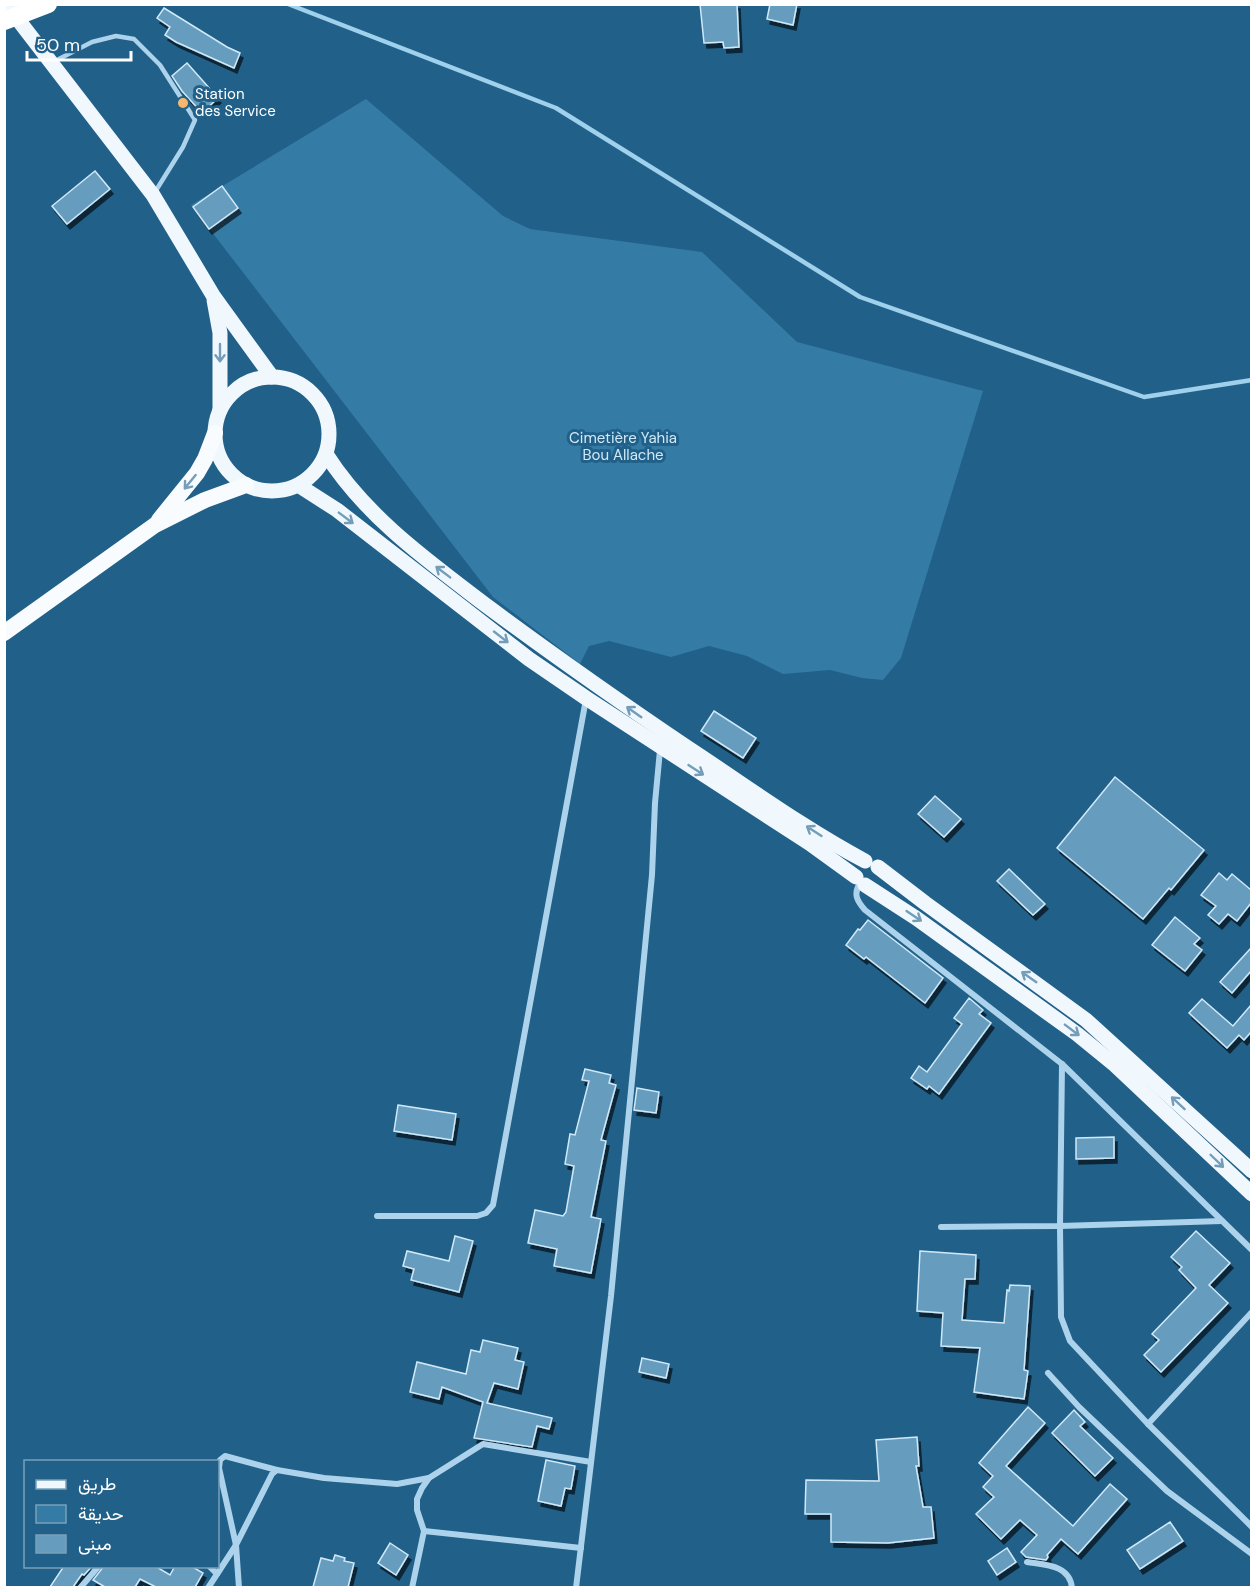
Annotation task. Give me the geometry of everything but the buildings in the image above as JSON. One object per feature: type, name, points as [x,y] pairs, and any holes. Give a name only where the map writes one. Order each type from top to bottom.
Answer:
[{"type":"highway","points":[[4,21],[48,4]]},
{"type":"highway","points":[[155,525],[197,473],[215,433]]},
{"type":"highway","points":[[4,633],[155,525],[205,501],[246,485]]},
{"type":"main road","points":[[6,4],[153,195],[214,297],[272,377]]},
{"type":"main road","points":[[214,297],[220,333],[220,410],[215,433],[216,449],[223,464],[233,476],[246,485],[263,490],[281,490],[298,485],[310,477],[326,454],[329,436],[327,418],[319,402],[306,389],[290,380],[272,377],[256,379],[241,386],[228,397],[220,410]]},
{"type":"main road","points":[[326,454],[353,493],[409,546],[537,644],[637,714],[825,838],[872,864],[1086,1020],[1251,1171]]},
{"type":"main road","points":[[298,485],[337,510],[529,659],[586,699],[809,843],[860,882],[916,918],[1077,1034],[1115,1065],[1251,1194]]},
{"type":"main road","points":[[860,882],[856,869],[872,864]]},
{"type":"main road","points":[[860,882],[869,885],[877,882],[880,874],[872,864]]},
{"type":"street","points":[[377,1216],[477,1216],[486,1213],[493,1205],[586,699]]},
{"type":"street","points":[[576,1587],[611,1296],[651,887],[655,803],[661,747]]},
{"type":"street","points":[[860,882],[856,896],[865,910],[1062,1064],[1251,1250]]},
{"type":"street","points":[[1062,1064],[1061,1317],[1070,1341],[1148,1424],[1251,1527]]},
{"type":"street","points":[[941,1227],[1222,1221]]},
{"type":"street","points":[[1148,1424],[1251,1312]]},
{"type":"street","points":[[1048,1373],[1079,1407],[1167,1491],[1251,1554]]},
{"type":"street","points":[[412,1587],[424,1531],[417,1510],[417,1499],[429,1478],[483,1444],[591,1462]]},
{"type":"street","points":[[239,1587],[236,1545],[219,1468],[220,1460],[225,1456],[277,1470],[324,1478],[397,1484],[429,1478]]},
{"type":"street","points":[[208,1587],[236,1545],[264,1488],[277,1470]]},
{"type":"street","points":[[424,1531],[581,1548]]},
{"type":"street","points":[[1028,1562],[1061,1569],[1068,1576],[1072,1587]]},
{"type":"street","points":[[80,1587],[97,1568]]},
{"type":"street","points":[[211,1568],[217,1574]]},
{"type":"lane","points":[[51,63],[92,42],[116,36],[134,39],[160,65],[195,120],[183,147],[153,195]]},
{"type":"green space","name":"Cimetière Yahia Bou Allache","points":[[366,99],[503,216],[530,229],[702,252],[797,342],[983,391],[901,658],[883,680],[862,678],[830,670],[783,674],[747,656],[709,646],[671,657],[609,641],[589,646],[580,664],[493,597],[191,205]]},
{"type":"waterway","points":[[288,4],[556,108],[860,297],[1144,397],[1252,380]]},
{"type":"place","name":"Station des Service","points":[[183,103]]}]
